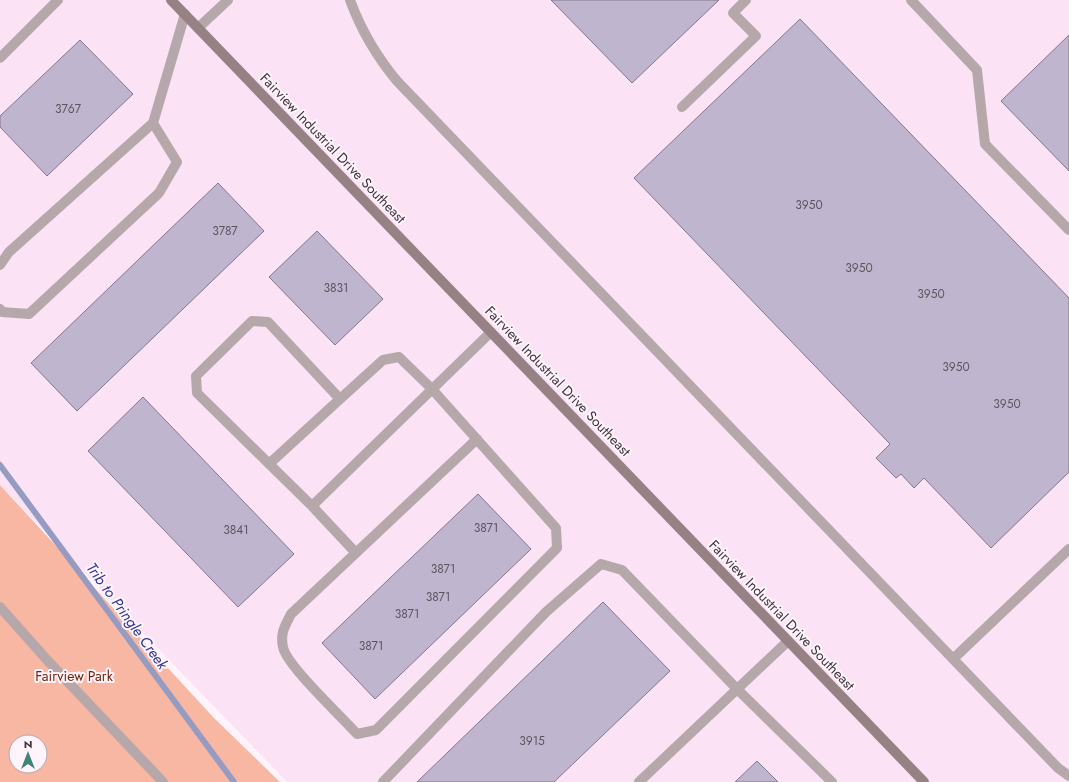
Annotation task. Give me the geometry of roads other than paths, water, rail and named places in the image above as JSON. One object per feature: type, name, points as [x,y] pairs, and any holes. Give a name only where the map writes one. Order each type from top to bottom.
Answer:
[{"type":"main road","name":"Fairview Industrial Drive Southeast","points":[[171,0],[924,782]]},
{"type":"street","points":[[0,58],[58,0]]},
{"type":"street","points":[[198,28],[228,0]]},
{"type":"street","points":[[350,0],[357,18],[375,51],[397,81],[1058,768],[1069,776]]},
{"type":"street","points":[[682,107],[756,36],[734,13],[746,0]]},
{"type":"street","points":[[911,0],[977,70],[985,144],[1069,230]]},
{"type":"street","points":[[0,265],[10,252],[153,123],[185,14]]},
{"type":"street","points":[[0,310],[2,312],[29,314],[159,193],[177,162],[153,123]]},
{"type":"street","points":[[340,399],[268,322],[252,321],[196,376],[197,393],[312,506],[356,553]]},
{"type":"street","points":[[312,506],[491,332]]},
{"type":"street","points":[[269,464],[384,360],[399,357],[432,389],[477,439],[556,528],[557,548],[376,730],[357,734],[292,665],[283,648],[282,631],[291,614],[477,439]]},
{"type":"street","points":[[953,659],[993,619],[1069,549]]},
{"type":"street","points":[[383,782],[546,612],[601,564],[622,570],[737,689],[832,782]]},
{"type":"street","points":[[0,606],[48,661],[163,782]]},
{"type":"street","points":[[640,782],[788,641]]},
{"type":"waterway","name":"Trib to Pringle Creek","points":[[0,465],[234,782]]},
{"type":"park label","name":"Fairview Park","points":[[74,676]]}]
